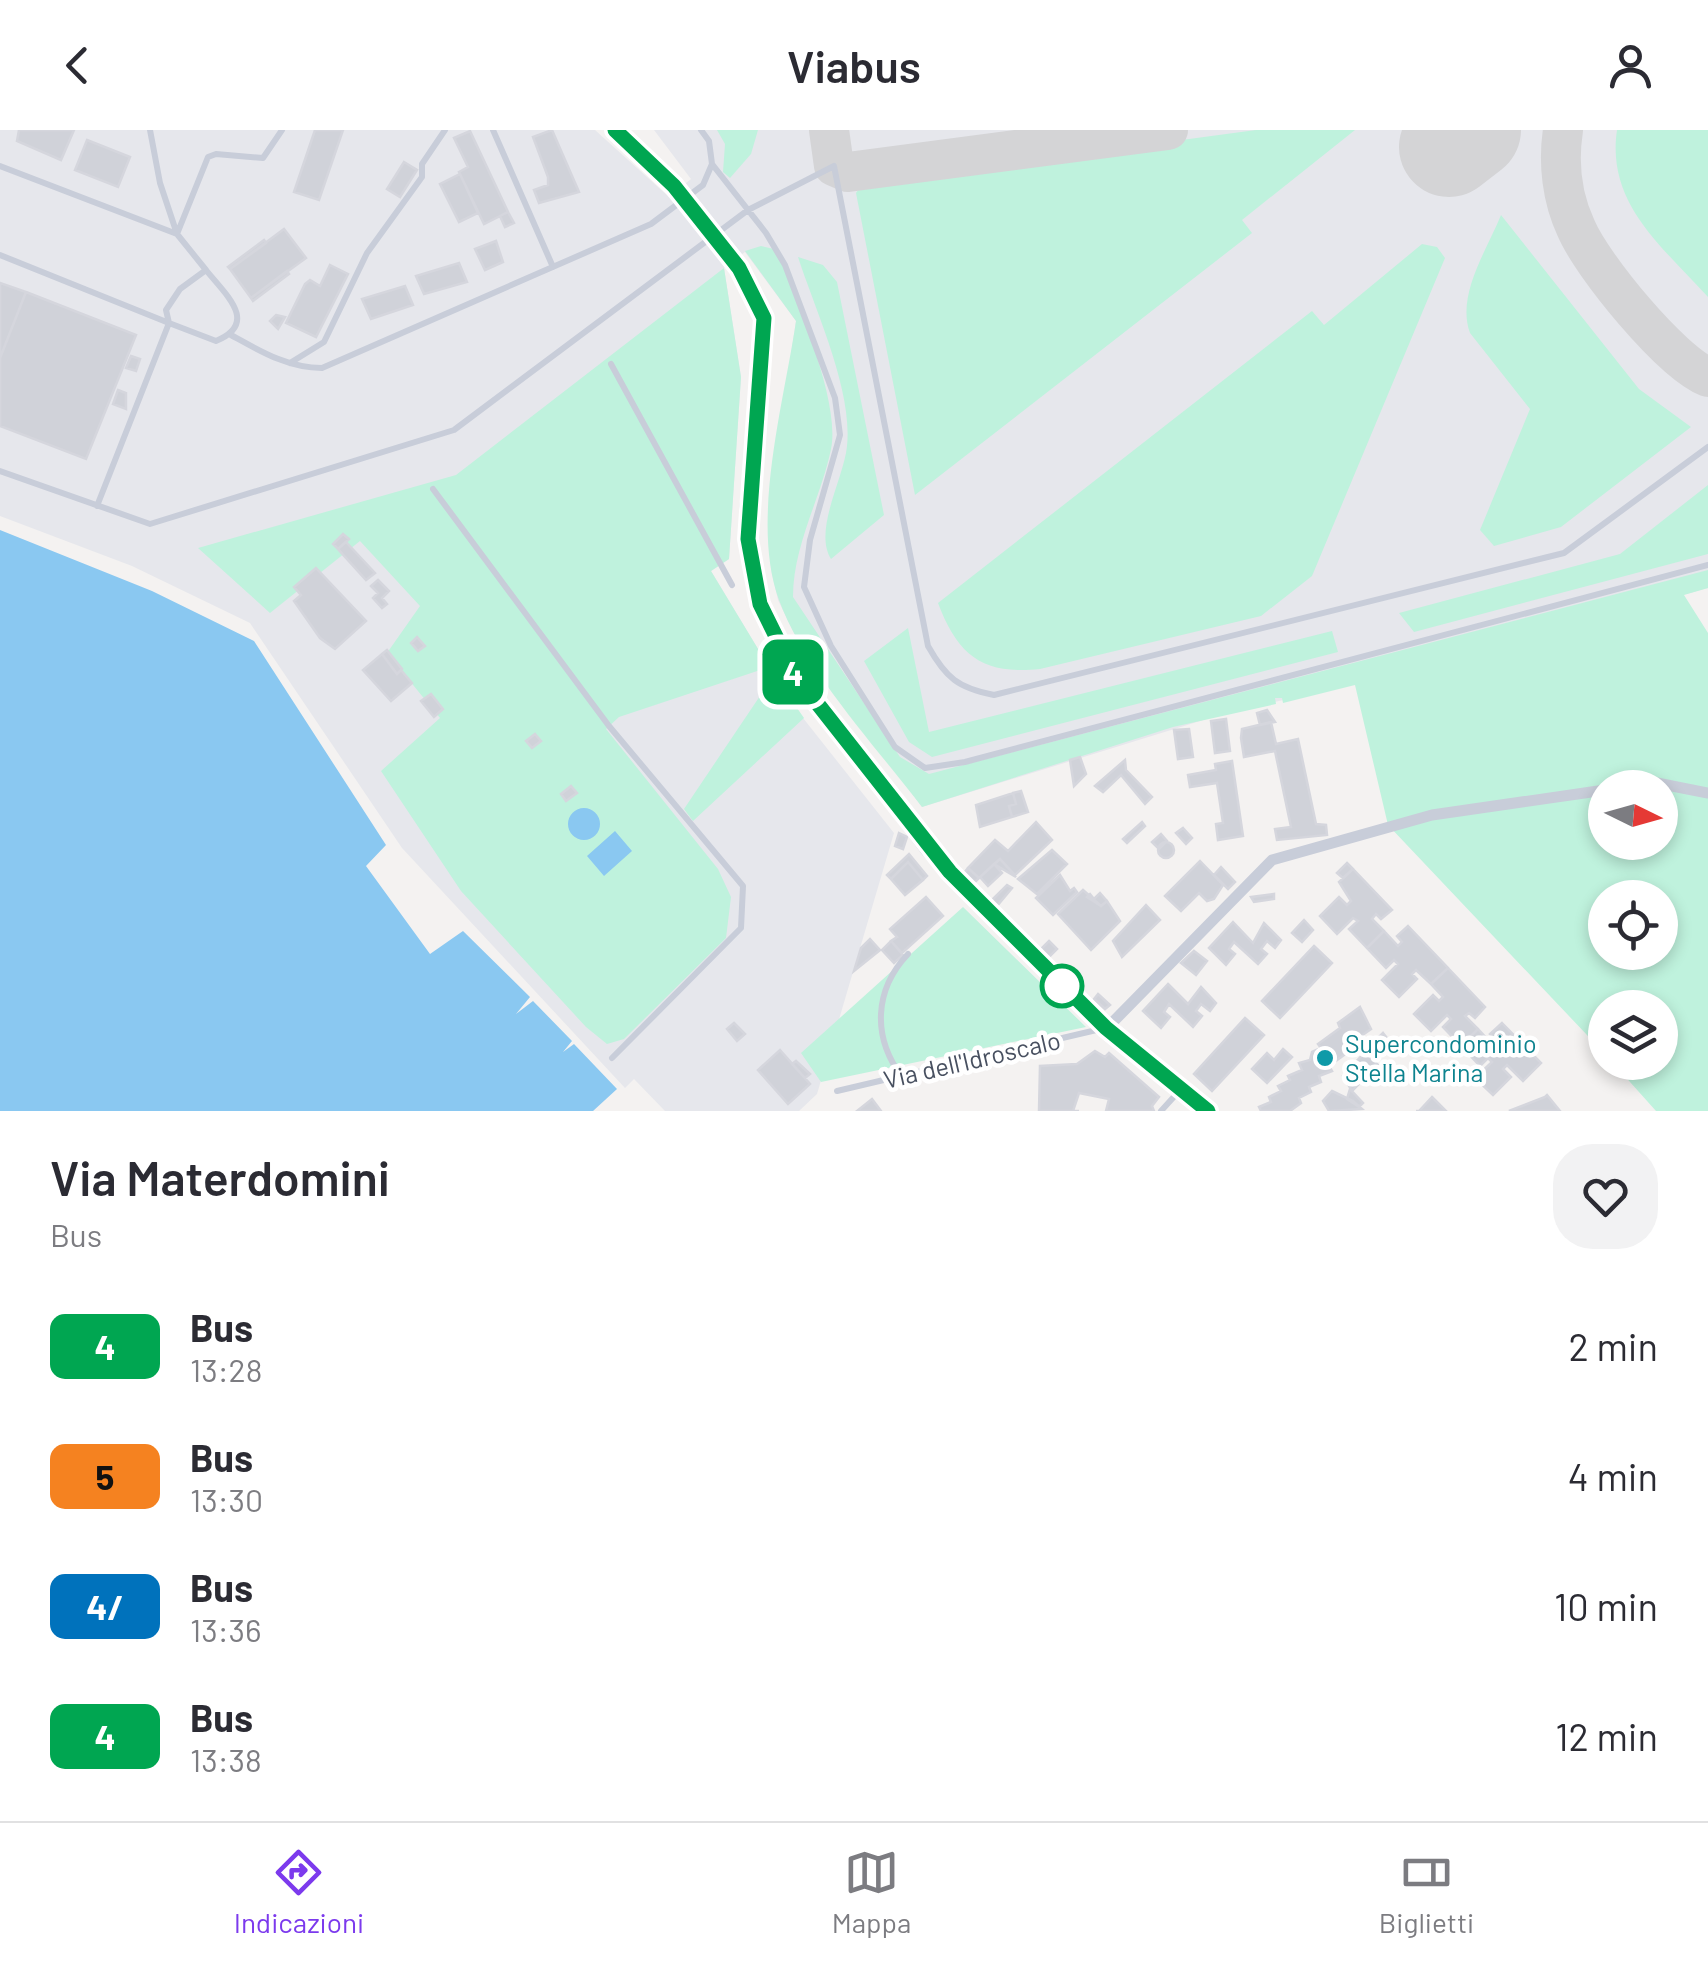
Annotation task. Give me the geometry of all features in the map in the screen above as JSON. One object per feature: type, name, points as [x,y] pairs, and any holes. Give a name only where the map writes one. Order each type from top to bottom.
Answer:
[{"type":"street","points":[[616,130],[674,186]]},
{"type":"street","points":[[739,268],[757,299],[765,336],[747,507],[752,571],[768,627],[795,675],[928,850],[1106,1028],[1208,1111]]},
{"type":"street","points":[[1678,786],[1708,792]]},
{"type":"street","points":[[1106,1028],[1272,860],[1432,815],[1588,792]]},
{"type":"lane","points":[[0,255],[216,341],[230,335],[238,320],[236,307],[177,234],[160,183],[150,130]]},
{"type":"lane","points":[[177,234],[208,157],[216,154],[263,158],[282,130]]},
{"type":"lane","points":[[290,364],[324,342],[366,253],[422,177],[422,164],[445,130]]},
{"type":"lane","points":[[493,130],[553,267]]},
{"type":"lane","points":[[702,130],[709,142],[712,164],[784,265],[835,398],[840,436],[810,540],[804,587],[831,646],[895,747],[925,768],[966,762],[1708,566]]},
{"type":"lane","points":[[230,335],[290,364],[322,368],[553,267],[676,208],[702,185],[712,164]]},
{"type":"lane","points":[[0,166],[177,234]]},
{"type":"lane","points":[[0,471],[150,524],[454,430],[748,210],[834,166],[928,646],[942,672],[968,690],[994,695],[1564,554],[1708,447]]},
{"type":"lane","points":[[97,506],[169,323],[166,310],[180,289],[206,270]]},
{"type":"lane","points":[[611,364],[732,585]]},
{"type":"lane","points":[[433,489],[609,726],[743,886],[742,928],[612,1058]]},
{"type":"lane","points":[[902,1077],[890,1061],[879,1020],[885,985],[908,954]]},
{"type":"lane","name":"Via dell'Idroscalo","points":[[836,1092],[1106,1028]]},
{"type":"lane","points":[[1162,1111],[1182,1088]]},
{"type":"shaded area","points":[[0,130],[595,130],[669,197],[691,179],[654,130],[1708,130],[1708,588],[1355,684],[1226,713],[922,807],[800,645],[778,600],[771,569],[769,502],[796,321],[745,252],[724,268],[741,377],[729,559],[711,571],[788,699],[894,833],[817,1094],[799,1111],[665,1111],[634,1079],[625,1088],[402,848],[250,623],[132,566],[0,516]]},
{"type":"green space","points":[[717,130],[758,130],[751,154],[730,178],[723,172],[725,144]]},
{"type":"green space","points":[[1256,130],[1355,130],[1242,220],[1252,233],[915,495],[856,193],[863,183]]},
{"type":"green space","points":[[1617,130],[1708,130],[1708,297],[1657,242],[1629,202],[1616,156]]},
{"type":"green space","points":[[1501,215],[1639,389],[1691,427],[1561,527],[1494,546],[1480,530],[1530,409],[1470,333],[1467,318],[1470,288]]},
{"type":"green space","points":[[1422,244],[1437,247],[1445,258],[1312,576],[1261,616],[1040,669],[1003,669],[988,665],[964,649],[938,603],[1312,311],[1324,325]]},
{"type":"green space","points":[[761,246],[778,250],[815,350],[829,404],[831,449],[802,540],[793,597],[900,757],[929,774],[1708,570],[1708,588],[1684,595],[1708,633],[1708,1111],[1656,1111],[1628,1080],[1678,1080],[1678,990],[1588,990],[1588,1036],[1388,825],[1355,685],[1283,703],[1282,698],[1275,698],[1276,704],[1173,727],[922,807],[823,680],[779,600],[771,569],[768,499],[796,321],[745,251]]},
{"type":"green space","points":[[798,257],[823,265],[837,282],[884,515],[831,559],[825,534],[845,459],[847,424],[839,376]]},
{"type":"green space","points":[[724,268],[741,377],[729,559],[711,571],[769,667],[619,717],[606,729],[718,869],[731,897],[726,938],[624,1039],[607,1044],[586,1027],[461,891],[381,771],[440,718],[387,653],[420,606],[360,541],[270,613],[198,548],[456,475]]},
{"type":"green space","points":[[1708,485],[1708,554],[1414,632],[1399,613],[1620,554]]},
{"type":"green space","points":[[908,628],[929,732],[1332,631],[1338,652],[932,757],[909,742],[864,661]]},
{"type":"green space","points":[[774,675],[804,718],[693,821],[684,809]]},
{"type":"green space","points":[[963,907],[1086,1027],[821,1082],[801,1053]]},
{"type":"water","points":[[0,530],[152,591],[254,641],[386,845],[366,866],[430,954],[463,931],[530,997],[516,1014],[533,1001],[572,1041],[563,1052],[574,1044],[617,1089],[593,1111],[0,1111]]},
{"type":"water","points":[[584,808],[595,813],[600,824],[595,835],[584,840],[573,835],[568,824],[573,813]]},
{"type":"water","points":[[615,831],[632,851],[604,876],[587,856]]},
{"type":"building","points":[[19,130],[74,130],[61,160],[17,141]]},
{"type":"building","points":[[315,130],[343,130],[319,200],[294,192]]},
{"type":"building","points":[[552,130],[579,192],[539,203],[534,190],[548,185],[548,177],[533,137]]},
{"type":"building","points":[[470,131],[508,212],[484,224],[459,172],[468,167],[454,138]]},
{"type":"building","points":[[87,140],[130,157],[118,187],[75,170]]},
{"type":"building","points":[[404,162],[417,170],[400,197],[387,189]]},
{"type":"building","points":[[460,174],[478,213],[459,222],[440,184]]},
{"type":"building","points":[[508,212],[514,223],[505,227],[500,216]]},
{"type":"building","points":[[284,229],[306,258],[251,298],[230,269]]},
{"type":"building","points":[[264,240],[266,243],[228,267]]},
{"type":"building","points":[[496,241],[503,262],[485,270],[475,249]]},
{"type":"building","points":[[459,263],[467,282],[424,294],[416,276]]},
{"type":"building","points":[[330,265],[348,274],[316,337],[286,323],[305,284],[310,280],[320,286]]},
{"type":"building","points":[[287,271],[289,274],[253,301],[251,298]]},
{"type":"building","points":[[0,283],[26,292],[0,358]]},
{"type":"building","points":[[405,286],[413,305],[371,319],[362,299]]},
{"type":"building","points":[[26,292],[136,335],[86,459],[0,426],[0,358]]},
{"type":"building","points":[[276,315],[285,317],[278,329],[270,321]]},
{"type":"building","points":[[131,356],[140,359],[136,371],[126,368]]},
{"type":"building","points":[[118,390],[126,393],[126,409],[113,404]]},
{"type":"building","points":[[343,534],[349,539],[338,549],[333,544]]},
{"type":"building","points":[[346,542],[375,573],[366,580],[338,549]]},
{"type":"building","points":[[316,568],[366,621],[335,649],[320,638],[294,601],[301,595],[294,587]]},
{"type":"building","points":[[378,580],[389,591],[382,598],[387,604],[382,608],[373,598],[378,593],[371,586]]},
{"type":"building","points":[[417,637],[425,646],[418,651],[411,643]]},
{"type":"building","points":[[387,650],[402,669],[397,674],[382,654]]},
{"type":"building","points":[[382,654],[397,674],[401,670],[412,683],[391,701],[363,670]]},
{"type":"building","points":[[431,694],[443,709],[434,717],[421,701]]},
{"type":"building","points":[[1267,710],[1275,722],[1260,725],[1257,713]]},
{"type":"building","points":[[1226,719],[1230,751],[1215,753],[1211,721]]},
{"type":"building","points":[[1271,722],[1276,744],[1298,739],[1316,824],[1326,825],[1327,835],[1277,840],[1275,829],[1291,827],[1275,751],[1244,757],[1241,738],[1242,729]]},
{"type":"building","points":[[1189,729],[1193,757],[1178,759],[1174,730]]},
{"type":"building","points":[[535,734],[541,741],[532,748],[526,741]]},
{"type":"building","points":[[1080,757],[1086,774],[1074,786],[1070,760]]},
{"type":"building","points":[[1125,760],[1126,770],[1152,797],[1145,804],[1121,775],[1103,792],[1095,786]]},
{"type":"building","points":[[1232,761],[1243,836],[1218,840],[1216,824],[1223,823],[1217,783],[1190,787],[1188,775],[1216,770],[1215,764]]},
{"type":"building","points":[[571,786],[577,793],[566,801],[561,794]]},
{"type":"building","points":[[1021,791],[1028,812],[1012,817],[1009,806],[1016,804],[1013,793]]},
{"type":"building","points":[[1013,793],[1016,804],[1009,806],[1012,817],[980,827],[976,805]]},
{"type":"building","points":[[1036,822],[1052,840],[1015,875],[1000,859],[979,878],[968,868],[995,840],[1008,851]]},
{"type":"building","points":[[1142,822],[1145,826],[1127,843],[1123,839]]},
{"type":"building","points":[[1183,828],[1192,838],[1186,844],[1176,833]]},
{"type":"building","points":[[899,833],[907,837],[903,849],[895,846]]},
{"type":"building","points":[[1161,834],[1167,841],[1159,849],[1152,842]]},
{"type":"building","points":[[1166,842],[1174,850],[1166,858],[1158,850]]},
{"type":"building","points":[[1052,850],[1067,864],[1037,894],[1018,879]]},
{"type":"building","points":[[909,854],[927,876],[923,880],[908,862],[891,879],[887,875]]},
{"type":"building","points":[[1000,859],[1016,877],[994,864]]},
{"type":"building","points":[[1200,861],[1223,885],[1214,899],[1207,901],[1199,893],[1181,911],[1165,896]]},
{"type":"building","points":[[908,862],[923,880],[905,895],[891,879]]},
{"type":"building","points":[[1347,863],[1353,869],[1343,878],[1337,873]]},
{"type":"building","points":[[994,864],[1002,873],[988,886],[980,877]]},
{"type":"building","points":[[1221,867],[1235,882],[1228,889],[1214,875]]},
{"type":"building","points":[[968,868],[979,878],[974,883],[964,873]]},
{"type":"building","points":[[1353,869],[1392,910],[1381,919],[1376,914],[1372,919],[1384,931],[1367,948],[1349,929],[1358,921],[1353,918],[1337,934],[1320,916],[1339,897],[1347,905],[1351,901],[1339,882]]},
{"type":"building","points":[[1060,875],[1070,891],[1074,888],[1077,892],[1053,915],[1036,898]]},
{"type":"building","points":[[1007,885],[1012,888],[997,906],[991,901]]},
{"type":"building","points":[[1083,890],[1101,906],[1107,901],[1120,921],[1091,950],[1058,914]]},
{"type":"building","points":[[1100,893],[1107,901],[1101,906],[1087,897],[1090,894],[1094,899]]},
{"type":"building","points":[[1274,894],[1274,899],[1254,902],[1251,897]]},
{"type":"building","points":[[926,897],[943,916],[902,953],[891,941],[897,937],[890,929]]},
{"type":"building","points":[[1146,905],[1160,920],[1122,957],[1113,941]]},
{"type":"building","points":[[1304,920],[1313,930],[1302,942],[1292,933]]},
{"type":"building","points":[[1233,922],[1253,943],[1264,923],[1281,940],[1275,948],[1267,941],[1261,949],[1267,954],[1258,964],[1234,942],[1229,949],[1235,954],[1226,965],[1209,948]]},
{"type":"building","points":[[1408,926],[1448,968],[1431,984],[1416,970],[1412,974],[1417,979],[1399,997],[1382,980],[1398,964],[1394,960],[1386,968],[1367,948],[1384,931],[1398,946],[1402,942],[1397,936]]},
{"type":"building","points":[[870,939],[880,950],[854,971],[861,948]]},
{"type":"building","points":[[891,941],[903,955],[894,963],[882,950]]},
{"type":"building","points":[[1049,941],[1057,949],[1048,958],[1040,950]]},
{"type":"building","points":[[1314,946],[1332,963],[1280,1018],[1262,1001]]},
{"type":"building","points":[[1194,951],[1207,961],[1196,975],[1181,963]]},
{"type":"building","points":[[1448,968],[1485,1007],[1475,1018],[1469,1013],[1465,1016],[1478,1029],[1461,1046],[1443,1027],[1451,1019],[1447,1015],[1431,1031],[1414,1014],[1433,995],[1439,1001],[1443,997],[1431,984]]},
{"type":"building","points":[[1168,984],[1188,1004],[1201,987],[1216,1003],[1210,1011],[1201,1004],[1196,1011],[1202,1016],[1193,1027],[1169,1004],[1164,1012],[1170,1017],[1161,1028],[1143,1011]]},
{"type":"building","points":[[1098,994],[1110,1005],[1105,1009],[1094,999]]},
{"type":"building","name":"Supercondominio Stella Marina","points":[[1360,1007],[1371,1029],[1348,1045],[1351,1050],[1329,1066],[1332,1071],[1319,1076],[1321,1082],[1309,1087],[1311,1092],[1299,1098],[1301,1103],[1290,1111],[1261,1111],[1259,1107],[1271,1102],[1269,1097],[1281,1091],[1278,1086],[1290,1080],[1288,1076],[1302,1070],[1299,1063],[1310,1060],[1312,1052],[1321,1048],[1318,1044]]},
{"type":"building","points":[[1245,1018],[1264,1035],[1212,1091],[1194,1074]]},
{"type":"building","points":[[734,1023],[745,1034],[737,1041],[727,1029]]},
{"type":"building","points":[[1502,1023],[1541,1063],[1523,1081],[1507,1065],[1503,1069],[1511,1077],[1493,1095],[1475,1078],[1492,1062],[1488,1058],[1480,1066],[1461,1046],[1478,1029],[1492,1044],[1496,1040],[1490,1034]]},
{"type":"building","points":[[1383,1033],[1394,1047],[1388,1053],[1376,1040]]},
{"type":"building","points":[[1283,1049],[1292,1057],[1267,1083],[1252,1069],[1267,1053],[1274,1060]]},
{"type":"building","points":[[780,1050],[810,1084],[788,1104],[758,1070]]},
{"type":"building","points":[[1095,1051],[1105,1057],[1109,1053],[1159,1097],[1152,1106],[1154,1111],[1106,1111],[1109,1099],[1079,1093],[1073,1111],[1039,1111],[1040,1066],[1077,1064]]},
{"type":"building","points":[[1365,1052],[1378,1065],[1352,1091],[1343,1076]]},
{"type":"building","points":[[796,1061],[810,1074],[805,1078],[792,1064]]},
{"type":"building","points":[[1350,1089],[1363,1103],[1359,1107],[1347,1099]]},
{"type":"building","points":[[1332,1091],[1362,1109],[1329,1111],[1323,1101]]},
{"type":"building","points":[[1432,1097],[1446,1111],[1419,1111]]},
{"type":"building","points":[[1545,1097],[1560,1111],[1509,1111]]},
{"type":"building","points":[[872,1099],[881,1111],[857,1111]]},
{"type":"taxiway","points":[[829,130],[834,166],[848,172],[1168,130]]},
{"type":"taxiway","points":[[1563,130],[1564,193],[1585,245],[1654,333],[1692,368],[1708,377]]},
{"type":"runway","points":[[1449,147],[1471,130]]},
{"type":"tunnel","points":[[674,186],[739,268]]},
{"type":"bus line","name":"4","points":[[615,130],[674,186],[739,268],[764,318],[763,366],[747,507],[748,539],[760,604],[795,675],[928,850],[1106,1028],[1208,1111]]},
{"type":"place","name":"Supercondominio Stella Marina","points":[[1325,1058]]}]
